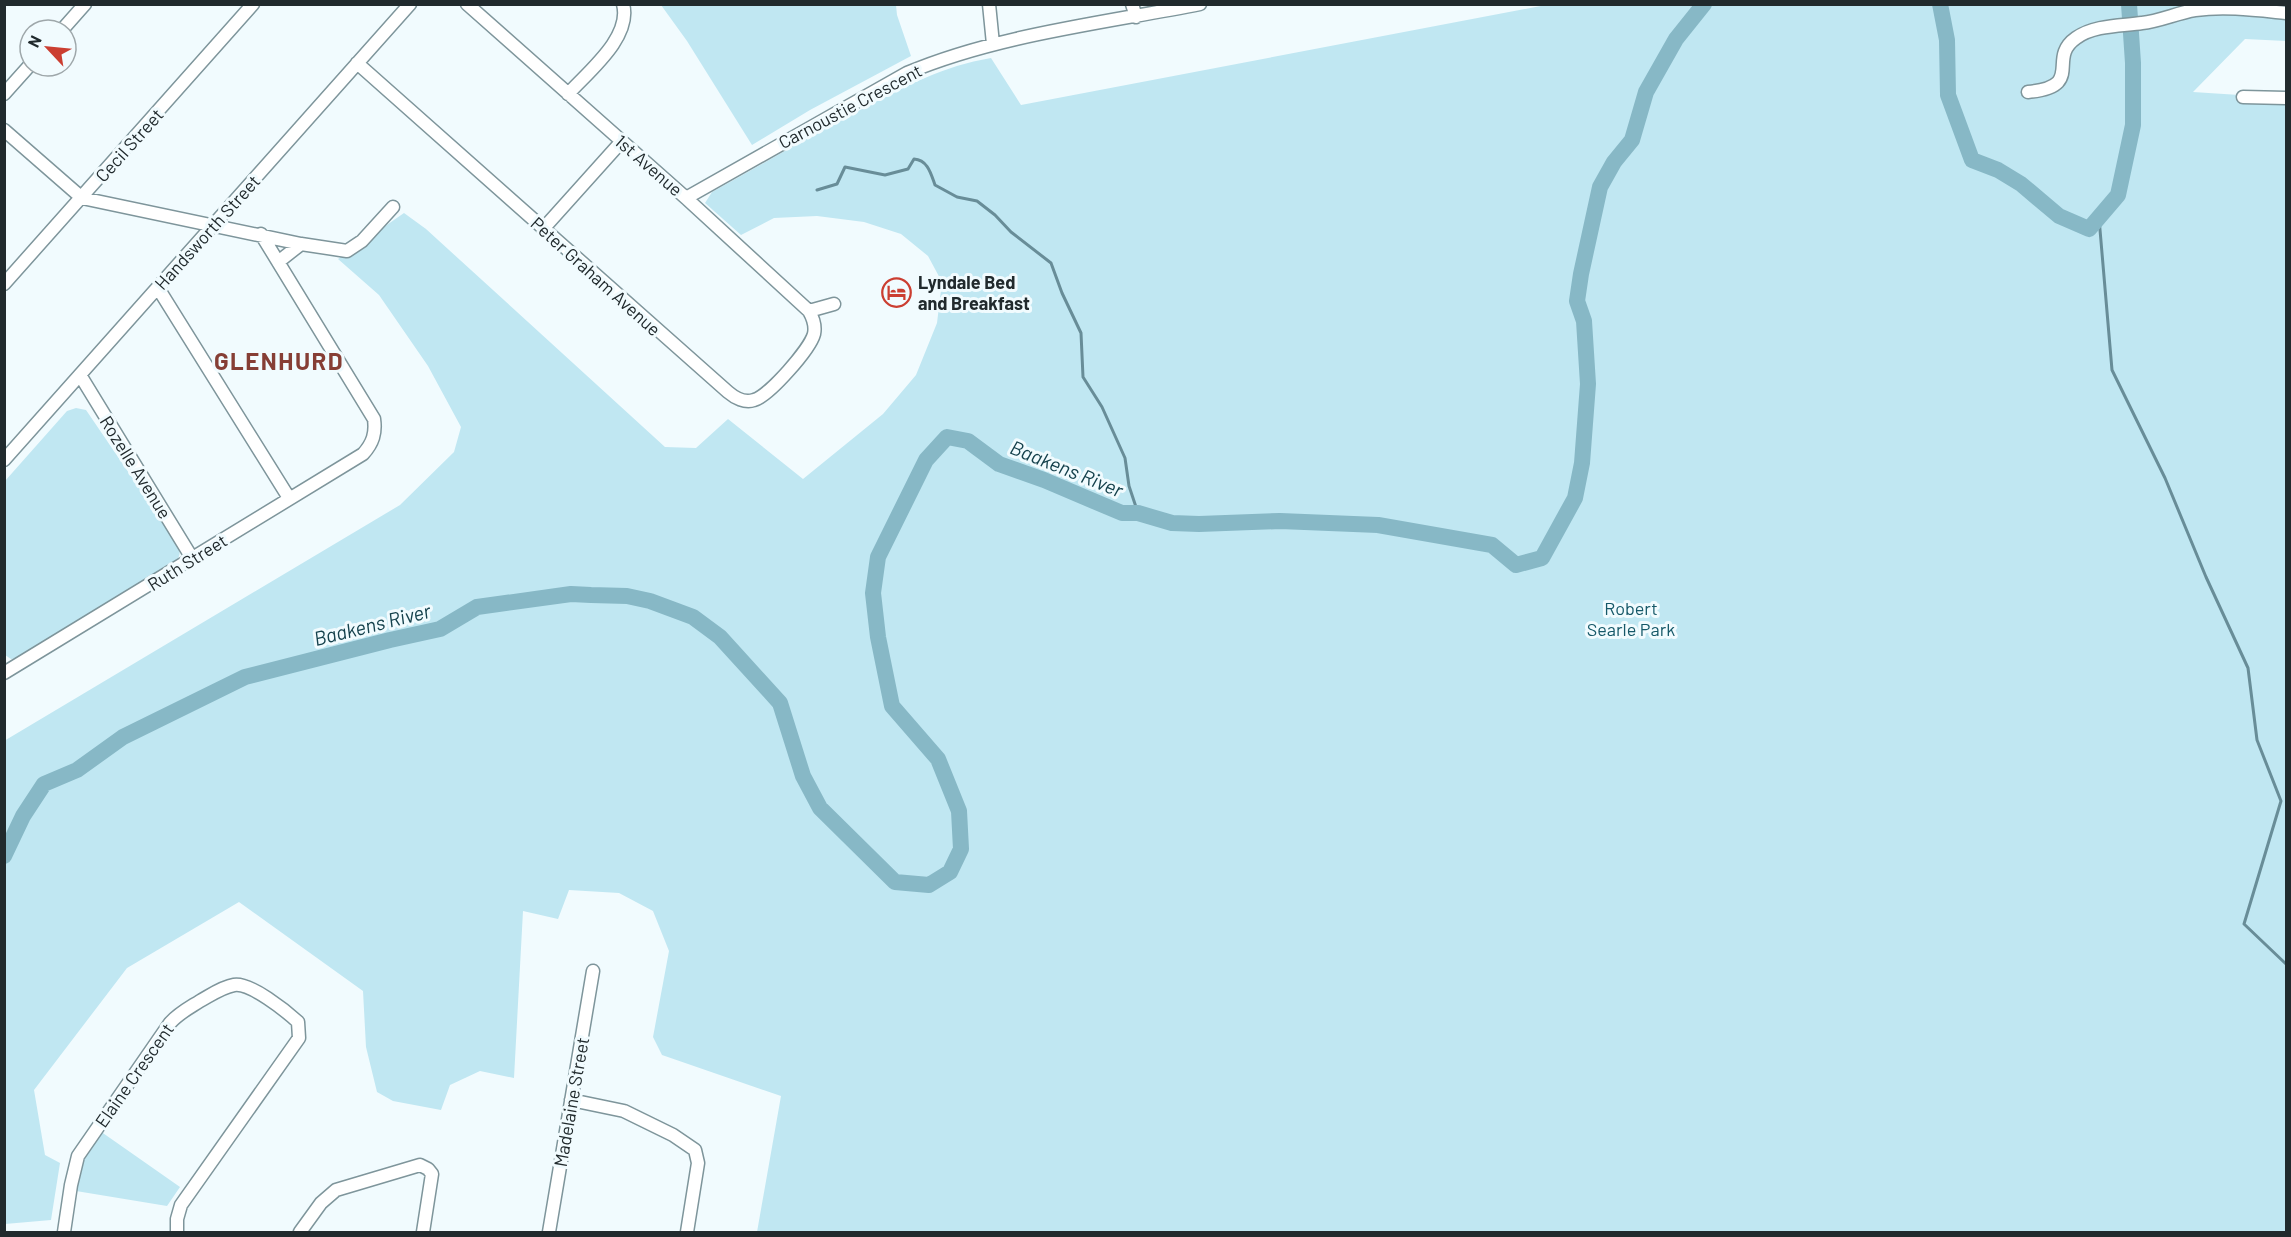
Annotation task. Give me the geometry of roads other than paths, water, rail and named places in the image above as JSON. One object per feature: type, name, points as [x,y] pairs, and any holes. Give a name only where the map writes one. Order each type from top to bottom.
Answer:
[{"type":"street","points":[[73,18],[85,4]]},
{"type":"street","name":"Cecil Street","points":[[4,284],[254,4]]},
{"type":"street","name":"Handsworth Street","points":[[4,460],[410,4]]},
{"type":"street","name":"1st Avenue","points":[[467,4],[686,198],[809,311]]},
{"type":"street","points":[[568,94],[620,36],[625,20],[623,4]]},
{"type":"street","points":[[988,4],[993,44]]},
{"type":"street","name":"Carnoustie Crescent","points":[[686,198],[907,73],[952,55],[1134,10],[1200,4]]},
{"type":"street","points":[[2028,92],[2049,89],[2059,82],[2065,50],[2076,38],[2088,32],[2207,9],[2242,8],[2286,13]]},
{"type":"street","name":"Peter Graham Avenue","points":[[357,63],[728,392],[740,400],[750,401],[767,393],[809,345],[815,327],[814,319],[809,311]]},
{"type":"street","points":[[4,94],[18,78]]},
{"type":"street","points":[[2243,97],[2286,98]]},
{"type":"street","points":[[4,130],[82,198],[301,244],[347,251],[362,241],[393,207]]},
{"type":"street","points":[[543,229],[621,141]]},
{"type":"street","points":[[261,234],[278,262],[301,244]]},
{"type":"street","name":"Ruth Street","points":[[6,669],[363,454],[368,448],[375,434],[374,419],[278,262]]},
{"type":"street","points":[[158,288],[289,498]]},
{"type":"street","points":[[809,311],[834,304]]},
{"type":"street","name":"Rozelle Avenue","points":[[80,375],[192,558]]},
{"type":"street","name":"Madelaine Street","points":[[549,1233],[593,971]]},
{"type":"street","name":"Elaine Crescent","points":[[64,1233],[78,1156],[170,1023],[178,1015],[220,990],[234,985],[248,987],[298,1022],[299,1038],[181,1205],[177,1218],[177,1233]]},
{"type":"street","points":[[571,1100],[624,1111],[673,1135],[694,1150],[698,1163],[687,1233]]},
{"type":"street","points":[[300,1233],[321,1203],[336,1190],[416,1166],[428,1169],[432,1178],[423,1233]]},
{"type":"waterway","name":"Baakens River","points":[[4,856],[23,816],[44,784],[77,770],[123,737],[245,677],[440,629],[477,607],[571,594],[627,596],[650,601],[693,617],[720,637],[780,703],[803,776],[820,808],[895,882],[929,885],[950,872],[961,849],[959,811],[938,759],[892,706],[878,637],[873,593],[878,557],[926,460],[947,437],[968,441],[999,464],[1122,513],[1138,513],[1172,523],[1280,521],[1378,525],[1492,545],[1516,565],[1542,558],[1575,498],[1582,463],[1588,384],[1584,321],[1577,301],[1600,187],[1614,162],[1632,140],[1646,92],[1676,39],[1704,4]]},
{"type":"waterway","name":"Baakens River","points":[[1940,4],[1947,40],[1948,95],[1972,160],[1998,170],[2021,184],[2059,216],[2089,229],[2118,195],[2133,125],[2133,63],[2129,4]]},
{"type":"waterway","points":[[817,190],[837,184],[845,167],[885,175],[908,169],[914,159],[919,160],[928,168],[935,185],[957,197],[977,201],[1011,232],[1051,263],[1081,333],[1083,377],[1102,407],[1125,458],[1129,486],[1138,513]]},
{"type":"waterway","points":[[2099,218],[2112,370],[2165,478],[2206,577],[2248,668],[2257,740],[2281,801],[2244,924],[2286,964]]},
{"type":"place","name":"Lyndale Bed and Breakfast","points":[[897,292]]},
{"type":"district","name":"GLENHURD","points":[[279,360]]},
{"type":"park label","name":"Robert Searle Park","points":[[1631,618]]}]
